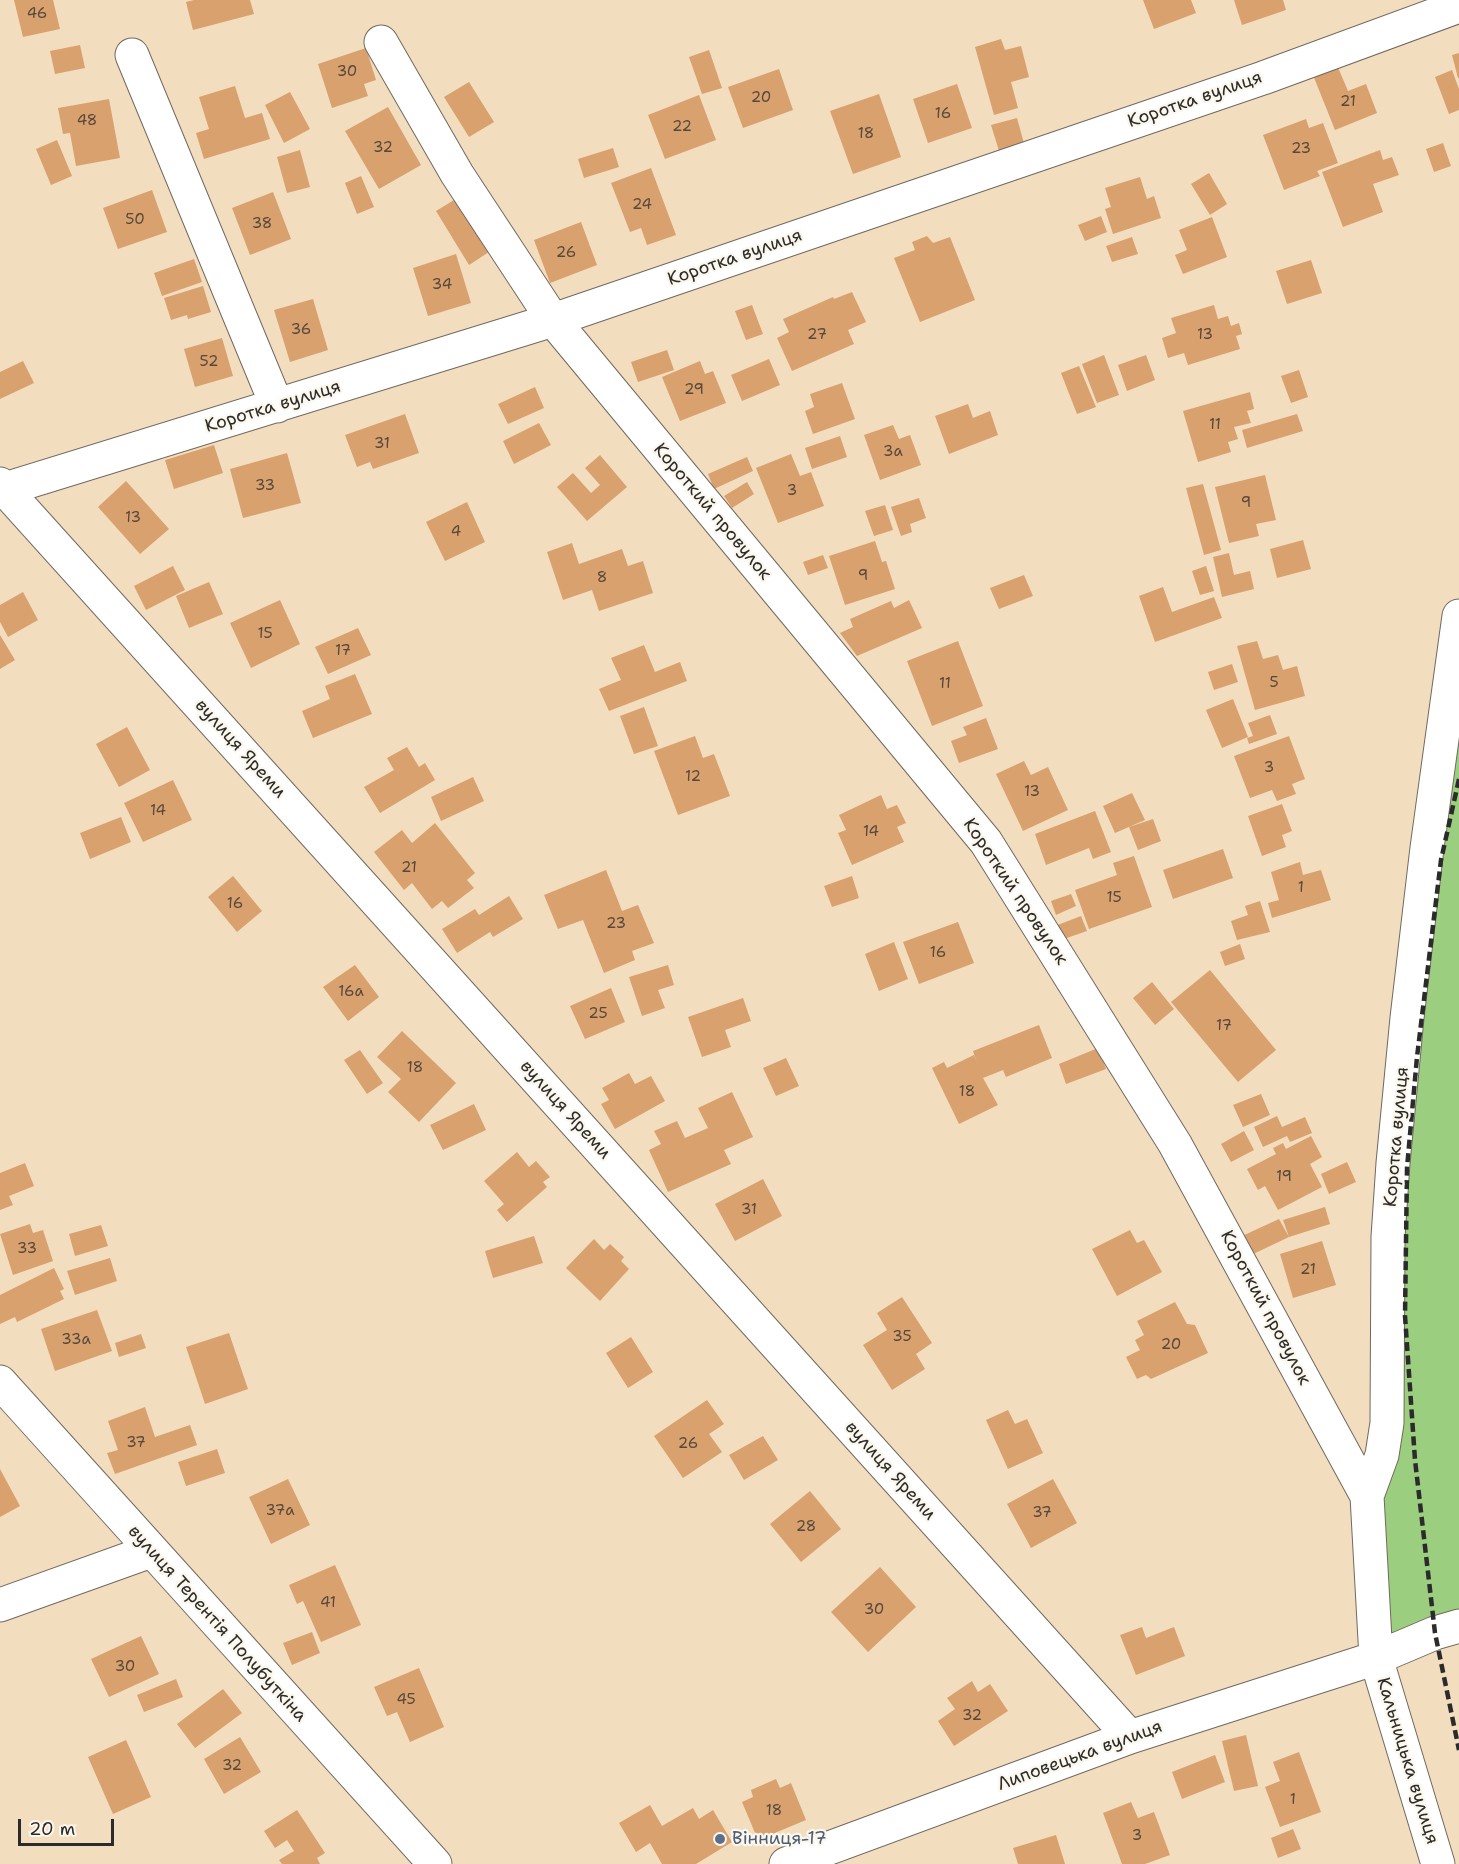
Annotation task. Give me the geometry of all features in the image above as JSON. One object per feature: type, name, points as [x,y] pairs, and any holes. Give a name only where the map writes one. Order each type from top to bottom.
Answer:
[{"type":"street","name":"Коротка вулиця","points":[[2,486],[278,405],[553,320],[1263,78],[1459,6]]},
{"type":"street","name":"Короткий провулок","points":[[381,42],[457,174],[553,320],[986,842],[1174,1144],[1367,1496]]},
{"type":"street","points":[[132,55],[278,405]]},
{"type":"street","name":"вулиця Яреми","points":[[2,486],[1130,1737]]},
{"type":"street","name":"Коротка вулиця","points":[[1376,1658],[1367,1496],[1382,1455],[1387,1423],[1388,1237],[1393,1163],[1426,858],[1459,616]]},
{"type":"street","name":"вулиця Терентія Полубуткіна","points":[[0,1382],[435,1864]]},
{"type":"street","points":[[0,1605],[151,1551]]},
{"type":"street","name":"Липовецька вулиця","points":[[786,1864],[1130,1737],[1376,1658],[1435,1632],[1459,1626]]},
{"type":"street","name":"Кальницька вулиця","points":[[1376,1658],[1438,1864]]},
{"type":"green space","points":[[1459,616],[1459,1626],[1376,1658],[1388,1237]]},
{"type":"building","points":[[14,0],[53,0],[60,29],[23,37]]},
{"type":"building","points":[[250,0],[254,14],[193,30],[186,2]]},
{"type":"building","points":[[1143,0],[1191,0],[1196,13],[1154,29]]},
{"type":"building","points":[[1234,0],[1283,0],[1286,10],[1242,25]]},
{"type":"building","points":[[1001,39],[1005,50],[1021,46],[1029,77],[1011,82],[1018,108],[994,115],[975,47]]},
{"type":"building","points":[[80,45],[85,68],[55,74],[50,51]]},
{"type":"building","points":[[366,48],[376,80],[364,84],[368,96],[332,108],[318,64]]},
{"type":"building","points":[[709,50],[722,88],[702,94],[689,57]]},
{"type":"building","points":[[1459,53],[1459,78],[1458,78],[1452,55]]},
{"type":"building","points":[[1337,65],[1348,91],[1366,84],[1377,113],[1335,130],[1313,75]]},
{"type":"building","points":[[779,69],[793,110],[743,128],[728,87]]},
{"type":"building","points":[[1452,70],[1459,89],[1459,110],[1449,114],[1435,77]]},
{"type":"building","points":[[469,82],[494,122],[469,137],[444,97]]},
{"type":"building","points":[[957,84],[972,128],[928,143],[913,99]]},
{"type":"building","points":[[235,86],[245,118],[262,113],[270,139],[204,159],[196,133],[209,129],[199,97]]},
{"type":"building","points":[[290,92],[310,129],[284,143],[265,105]]},
{"type":"building","points":[[879,94],[901,157],[853,174],[830,111]]},
{"type":"building","points":[[699,95],[716,140],[665,159],[648,115]]},
{"type":"building","points":[[109,99],[120,158],[76,166],[70,133],[63,134],[58,108]]},
{"type":"building","points":[[388,107],[421,165],[379,189],[345,131]]},
{"type":"building","points":[[1017,118],[1025,147],[1000,154],[991,125]]},
{"type":"building","points":[[1306,119],[1309,128],[1323,123],[1338,163],[1317,171],[1320,176],[1284,190],[1263,135]]},
{"type":"building","points":[[57,140],[72,176],[51,185],[36,149]]},
{"type":"building","points":[[1443,143],[1451,166],[1434,172],[1426,149]]},
{"type":"building","points":[[613,148],[619,167],[584,178],[578,159]]},
{"type":"building","points":[[300,150],[310,187],[287,193],[277,157]]},
{"type":"building","points":[[1380,150],[1383,160],[1392,157],[1399,175],[1373,184],[1383,212],[1343,227],[1322,172]]},
{"type":"building","points":[[651,168],[676,235],[647,245],[641,228],[630,232],[611,183]]},
{"type":"building","points":[[1209,173],[1227,204],[1210,215],[1191,184]]},
{"type":"building","points":[[361,176],[374,207],[357,214],[345,183]]},
{"type":"building","points":[[1140,177],[1147,199],[1154,196],[1161,218],[1113,234],[1105,209],[1111,207],[1105,188]]},
{"type":"building","points":[[152,190],[167,232],[118,249],[103,208]]},
{"type":"building","points":[[273,192],[291,239],[250,255],[232,208]]},
{"type":"building","points":[[459,197],[492,250],[469,265],[436,211]]},
{"type":"building","points":[[1101,216],[1107,232],[1085,241],[1078,225]]},
{"type":"building","points":[[1212,217],[1227,257],[1183,274],[1175,255],[1187,250],[1179,230]]},
{"type":"building","points":[[581,222],[597,265],[550,283],[534,240]]},
{"type":"building","points":[[927,236],[933,243],[950,237],[975,300],[920,322],[894,258],[915,250],[912,242]]},
{"type":"building","points":[[1132,237],[1138,254],[1112,262],[1106,246]]},
{"type":"building","points":[[456,254],[471,303],[428,316],[413,268]]},
{"type":"building","points":[[194,259],[202,282],[162,296],[154,273]]},
{"type":"building","points":[[1311,260],[1322,293],[1287,304],[1276,271]]},
{"type":"building","points":[[203,286],[211,312],[188,319],[187,315],[171,320],[164,298]]},
{"type":"building","points":[[852,292],[866,322],[848,330],[854,344],[792,371],[777,338],[789,332],[783,319],[833,297],[834,299]]},
{"type":"building","points":[[313,299],[328,350],[290,362],[274,310]]},
{"type":"building","points":[[752,305],[763,334],[746,340],[735,311]]},
{"type":"building","points":[[1214,305],[1218,319],[1228,316],[1231,326],[1239,323],[1242,334],[1236,336],[1240,349],[1188,365],[1184,353],[1168,358],[1162,338],[1176,333],[1171,318]]},
{"type":"building","points":[[222,338],[233,376],[195,387],[184,349]]},
{"type":"building","points":[[667,350],[674,370],[638,382],[631,362]]},
{"type":"building","points":[[1104,355],[1119,395],[1097,403],[1082,364]]},
{"type":"building","points":[[1146,355],[1155,380],[1127,391],[1118,365]]},
{"type":"building","points":[[769,359],[780,385],[742,401],[731,375]]},
{"type":"building","points":[[23,361],[34,383],[0,399],[0,372]]},
{"type":"building","points":[[700,361],[705,374],[713,371],[726,403],[680,421],[662,377]]},
{"type":"building","points":[[1079,366],[1096,407],[1077,414],[1061,373]]},
{"type":"building","points":[[1299,370],[1308,397],[1291,403],[1281,376]]},
{"type":"building","points":[[842,383],[855,419],[813,434],[805,411],[814,407],[810,394]]},
{"type":"building","points":[[535,387],[544,408],[508,424],[498,404]]},
{"type":"building","points":[[1250,392],[1254,409],[1247,411],[1251,423],[1234,427],[1238,439],[1228,442],[1231,452],[1198,462],[1183,411]]},
{"type":"building","points":[[968,404],[973,418],[990,411],[998,435],[949,454],[935,416]]},
{"type":"building","points":[[405,414],[419,453],[373,469],[370,462],[357,467],[345,435]]},
{"type":"building","points":[[1297,414],[1303,431],[1247,448],[1242,430]]},
{"type":"building","points":[[539,423],[551,445],[514,464],[503,441]]},
{"type":"building","points":[[893,425],[899,439],[910,435],[921,465],[880,480],[864,435]]},
{"type":"building","points":[[840,436],[847,457],[812,469],[805,448]]},
{"type":"building","points":[[214,445],[223,473],[174,489],[165,460]]},
{"type":"building","points":[[287,453],[301,503],[243,518],[230,469]]},
{"type":"building","points":[[791,454],[800,476],[811,472],[824,506],[778,523],[756,468]]},
{"type":"building","points":[[600,455],[627,487],[587,521],[557,487],[573,473],[591,493],[600,485],[585,468]]},
{"type":"building","points":[[747,457],[753,471],[714,489],[708,474]]},
{"type":"building","points":[[1265,475],[1276,520],[1256,524],[1259,536],[1229,543],[1215,487]]},
{"type":"building","points":[[126,481],[169,529],[140,554],[98,507]]},
{"type":"building","points":[[747,482],[754,494],[732,508],[724,496]]},
{"type":"building","points":[[1203,484],[1221,550],[1204,555],[1186,488]]},
{"type":"building","points":[[919,498],[926,518],[910,524],[912,532],[901,536],[891,507]]},
{"type":"building","points":[[467,502],[485,542],[445,561],[426,522]]},
{"type":"building","points":[[885,505],[893,530],[874,536],[865,511]]},
{"type":"building","points":[[1303,540],[1311,569],[1277,578],[1270,549]]},
{"type":"building","points":[[875,541],[882,562],[886,561],[895,589],[845,605],[829,556]]},
{"type":"building","points":[[572,543],[579,564],[622,549],[628,566],[643,561],[653,593],[599,611],[592,590],[563,600],[547,552]]},
{"type":"building","points":[[1229,553],[1234,575],[1250,571],[1254,589],[1222,597],[1213,557]]},
{"type":"building","points":[[823,555],[828,568],[808,575],[803,562]]},
{"type":"building","points":[[173,566],[185,590],[146,610],[134,586]]},
{"type":"building","points":[[1206,566],[1214,591],[1200,595],[1192,571]]},
{"type":"building","points":[[1024,575],[1033,596],[999,609],[990,588]]},
{"type":"building","points":[[209,582],[223,614],[189,628],[176,596]]},
{"type":"building","points":[[1163,587],[1172,612],[1214,597],[1222,618],[1155,642],[1139,596]]},
{"type":"building","points":[[23,592],[38,620],[8,637],[0,622],[0,605]]},
{"type":"building","points":[[280,600],[300,644],[251,668],[230,623]]},
{"type":"building","points":[[909,600],[922,628],[857,656],[840,633],[853,627],[850,619],[891,601],[894,608]]},
{"type":"building","points":[[358,628],[371,655],[328,674],[315,647]]},
{"type":"building","points":[[0,635],[15,660],[0,669]]},
{"type":"building","points":[[958,641],[983,706],[932,726],[907,661]]},
{"type":"building","points":[[1257,641],[1263,659],[1278,655],[1283,670],[1297,666],[1305,696],[1255,710],[1237,646]]},
{"type":"building","points":[[644,645],[655,672],[680,662],[687,681],[609,711],[599,689],[621,680],[611,658]]},
{"type":"building","points":[[1232,664],[1238,682],[1214,690],[1208,672]]},
{"type":"building","points":[[355,674],[372,714],[313,738],[302,711],[330,699],[325,686]]},
{"type":"building","points":[[1233,699],[1248,737],[1222,748],[1206,710]]},
{"type":"building","points":[[644,707],[658,746],[634,754],[620,716]]},
{"type":"building","points":[[1270,715],[1277,734],[1249,744],[1247,738],[1253,736],[1248,723]]},
{"type":"building","points":[[986,718],[998,749],[959,763],[951,741],[967,735],[963,727]]},
{"type":"building","points":[[127,727],[150,770],[119,787],[96,744]]},
{"type":"building","points":[[695,736],[703,758],[714,754],[730,796],[678,815],[654,751]]},
{"type":"building","points":[[1289,736],[1305,779],[1292,784],[1296,794],[1277,801],[1272,790],[1250,798],[1234,756]]},
{"type":"building","points":[[407,747],[419,767],[425,763],[435,780],[380,813],[364,787],[394,770],[387,758]]},
{"type":"building","points":[[1024,761],[1031,775],[1048,767],[1068,810],[1023,831],[996,774]]},
{"type":"building","points":[[473,777],[484,801],[441,821],[431,797]]},
{"type":"building","points":[[173,780],[192,820],[143,842],[124,803]]},
{"type":"building","points":[[1132,793],[1145,820],[1115,833],[1103,806]]},
{"type":"building","points":[[881,795],[887,809],[897,805],[906,823],[897,827],[904,842],[852,865],[838,833],[846,830],[839,815]]},
{"type":"building","points":[[1282,804],[1292,831],[1282,835],[1286,847],[1262,856],[1248,816]]},
{"type":"building","points":[[1095,811],[1111,852],[1093,859],[1089,848],[1046,865],[1035,834]]},
{"type":"building","points":[[121,817],[131,842],[90,859],[80,833]]},
{"type":"building","points":[[1153,819],[1161,841],[1138,850],[1129,827]]},
{"type":"building","points":[[435,823],[475,873],[467,880],[474,888],[448,908],[442,901],[432,909],[412,883],[404,890],[374,852],[402,830],[412,843]]},
{"type":"building","points":[[1223,849],[1233,878],[1173,899],[1163,870]]},
{"type":"building","points":[[1134,856],[1152,907],[1089,929],[1075,890],[1117,875],[1113,863]]},
{"type":"building","points":[[1300,862],[1303,875],[1321,870],[1331,900],[1272,918],[1268,903],[1279,900],[1271,872]]},
{"type":"building","points":[[606,870],[622,911],[638,905],[654,943],[632,951],[635,960],[604,973],[583,920],[558,929],[544,895]]},
{"type":"building","points":[[233,876],[262,911],[237,932],[208,897]]},
{"type":"building","points":[[852,876],[859,898],[832,907],[824,886]]},
{"type":"building","points":[[1071,894],[1076,906],[1056,915],[1051,901]]},
{"type":"building","points":[[509,896],[523,919],[493,937],[490,932],[457,953],[442,929],[475,909],[479,915]]},
{"type":"building","points":[[1260,901],[1270,932],[1237,940],[1231,921],[1248,915],[1245,906]]},
{"type":"building","points":[[1081,916],[1087,931],[1061,940],[1055,926]]},
{"type":"building","points":[[958,922],[974,963],[919,984],[903,942]]},
{"type":"building","points":[[894,942],[908,979],[879,991],[865,954]]},
{"type":"building","points":[[1240,944],[1245,959],[1225,966],[1220,952]]},
{"type":"building","points":[[355,965],[379,997],[348,1021],[323,987]]},
{"type":"building","points":[[668,965],[674,985],[658,990],[665,1008],[642,1016],[629,977]]},
{"type":"building","points":[[1210,970],[1276,1050],[1238,1082],[1171,1002]]},
{"type":"building","points":[[1152,982],[1174,1009],[1155,1025],[1133,998]]},
{"type":"building","points":[[611,988],[625,1022],[585,1039],[570,1006]]},
{"type":"building","points":[[743,998],[751,1021],[725,1030],[731,1047],[702,1057],[688,1017]]},
{"type":"building","points":[[1039,1025],[1052,1058],[1006,1077],[1003,1070],[983,1078],[998,1105],[959,1124],[932,1068],[944,1062],[947,1068],[974,1055],[977,1063],[973,1051]]},
{"type":"building","points":[[402,1031],[456,1083],[419,1122],[388,1092],[401,1079],[377,1057]]},
{"type":"building","points":[[1098,1048],[1106,1069],[1066,1084],[1059,1064]]},
{"type":"building","points":[[360,1050],[383,1083],[367,1094],[344,1060]]},
{"type":"building","points":[[786,1058],[799,1086],[776,1096],[763,1068]]},
{"type":"building","points":[[629,1073],[635,1084],[651,1076],[665,1101],[615,1129],[601,1104],[609,1100],[602,1088]]},
{"type":"building","points":[[732,1092],[753,1137],[724,1150],[731,1164],[668,1192],[649,1150],[661,1144],[654,1131],[677,1121],[685,1138],[708,1128],[698,1108]]},
{"type":"building","points":[[1261,1094],[1270,1115],[1243,1127],[1233,1105]]},
{"type":"building","points":[[474,1104],[486,1130],[443,1150],[430,1125]]},
{"type":"building","points":[[1277,1116],[1282,1127],[1305,1117],[1312,1133],[1290,1142],[1287,1136],[1263,1147],[1254,1127]]},
{"type":"building","points":[[1244,1131],[1254,1150],[1231,1162],[1221,1144]]},
{"type":"building","points":[[1311,1136],[1322,1157],[1310,1164],[1322,1187],[1278,1210],[1265,1186],[1258,1190],[1247,1169],[1276,1154],[1273,1148],[1283,1143],[1286,1149]]},
{"type":"building","points":[[517,1152],[529,1167],[536,1161],[550,1177],[543,1182],[547,1187],[507,1222],[497,1210],[504,1204],[484,1181]]},
{"type":"building","points":[[1347,1162],[1356,1182],[1329,1194],[1321,1174]]},
{"type":"building","points":[[25,1163],[34,1186],[9,1196],[13,1205],[0,1210],[0,1173]]},
{"type":"building","points":[[763,1179],[782,1216],[735,1241],[715,1204]]},
{"type":"building","points":[[1325,1207],[1330,1224],[1289,1237],[1283,1220]]},
{"type":"building","points":[[1279,1219],[1289,1237],[1249,1256],[1240,1237]]},
{"type":"building","points":[[30,1224],[33,1233],[43,1230],[53,1261],[13,1275],[0,1234]]},
{"type":"building","points":[[101,1225],[108,1246],[75,1256],[69,1234]]},
{"type":"building","points":[[1130,1230],[1137,1243],[1144,1240],[1162,1272],[1117,1296],[1092,1249]]},
{"type":"building","points":[[534,1236],[543,1263],[493,1278],[485,1251]]},
{"type":"building","points":[[594,1239],[604,1250],[610,1244],[624,1257],[621,1261],[629,1269],[600,1301],[566,1268]]},
{"type":"building","points":[[1322,1241],[1336,1285],[1293,1298],[1280,1254]]},
{"type":"building","points":[[110,1258],[117,1281],[75,1295],[67,1271]]},
{"type":"building","points":[[54,1268],[64,1289],[60,1291],[64,1299],[17,1322],[15,1317],[0,1324],[0,1295]]},
{"type":"building","points":[[902,1297],[932,1343],[916,1354],[925,1369],[892,1390],[863,1345],[887,1330],[877,1313]]},
{"type":"building","points":[[1175,1302],[1187,1324],[1195,1325],[1208,1353],[1151,1379],[1146,1375],[1137,1379],[1126,1357],[1140,1350],[1135,1340],[1144,1335],[1137,1321]]},
{"type":"building","points":[[97,1310],[112,1351],[55,1371],[41,1329]]},
{"type":"building","points":[[229,1333],[248,1389],[205,1404],[186,1347]]},
{"type":"building","points":[[141,1334],[146,1348],[119,1357],[115,1343]]},
{"type":"building","points":[[631,1337],[653,1372],[628,1388],[606,1353]]},
{"type":"building","points":[[707,1400],[724,1424],[709,1434],[722,1452],[683,1478],[654,1436]]},
{"type":"building","points":[[145,1407],[155,1437],[190,1425],[197,1445],[115,1474],[107,1453],[118,1450],[108,1421]]},
{"type":"building","points":[[1008,1410],[1015,1424],[1027,1419],[1043,1453],[1008,1469],[986,1420]]},
{"type":"building","points":[[763,1436],[778,1460],[744,1480],[729,1455]]},
{"type":"building","points":[[217,1449],[225,1473],[186,1486],[178,1462]]},
{"type":"building","points":[[0,1469],[20,1506],[0,1517]]},
{"type":"building","points":[[288,1479],[310,1525],[271,1544],[249,1497]]},
{"type":"building","points":[[1053,1479],[1077,1523],[1031,1548],[1007,1504]]},
{"type":"building","points":[[810,1491],[841,1529],[801,1562],[770,1524]]},
{"type":"building","points":[[335,1565],[361,1625],[321,1642],[303,1601],[297,1604],[289,1585]]},
{"type":"building","points":[[880,1567],[916,1607],[868,1652],[831,1612]]},
{"type":"building","points":[[1142,1627],[1146,1638],[1174,1627],[1185,1656],[1136,1675],[1120,1635]]},
{"type":"building","points":[[312,1632],[320,1653],[292,1665],[283,1643]]},
{"type":"building","points":[[141,1636],[159,1674],[109,1697],[91,1659]]},
{"type":"building","points":[[419,1668],[444,1727],[410,1742],[397,1712],[387,1716],[374,1687]]},
{"type":"building","points":[[176,1679],[183,1697],[144,1712],[137,1695]]},
{"type":"building","points":[[972,1681],[978,1692],[990,1684],[1008,1711],[954,1746],[938,1721],[955,1709],[947,1698]]},
{"type":"building","points":[[223,1689],[242,1713],[195,1748],[177,1724]]},
{"type":"building","points":[[1246,1735],[1258,1786],[1234,1791],[1222,1741]]},
{"type":"building","points":[[240,1737],[261,1772],[224,1794],[204,1759]]},
{"type":"building","points":[[126,1740],[151,1797],[113,1814],[88,1757]]},
{"type":"building","points":[[1299,1752],[1321,1812],[1280,1827],[1265,1787],[1280,1781],[1273,1762]]},
{"type":"building","points":[[1215,1755],[1225,1782],[1182,1799],[1172,1772]]},
{"type":"building","points":[[776,1779],[780,1788],[791,1783],[806,1820],[758,1840],[742,1802],[753,1797],[751,1790]]},
{"type":"building","points":[[1131,1802],[1138,1818],[1154,1812],[1170,1855],[1145,1864],[1122,1864],[1103,1813]]},
{"type":"building","points":[[650,1805],[662,1826],[693,1808],[699,1819],[713,1810],[732,1842],[696,1864],[662,1864],[650,1843],[636,1852],[619,1823]]},
{"type":"building","points":[[297,1810],[325,1853],[317,1858],[320,1864],[282,1864],[279,1860],[294,1851],[287,1840],[275,1848],[264,1831]]},
{"type":"building","points":[[1293,1829],[1301,1849],[1278,1858],[1271,1838]]},
{"type":"building","points":[[1056,1835],[1065,1864],[1018,1864],[1013,1848]]},
{"type":"railway","points":[[1459,779],[1441,860],[1417,1057],[1407,1168],[1405,1316],[1415,1460],[1435,1633],[1459,1750]]},
{"type":"place","name":"Вінниця-17","points":[[720,1839]]}]
